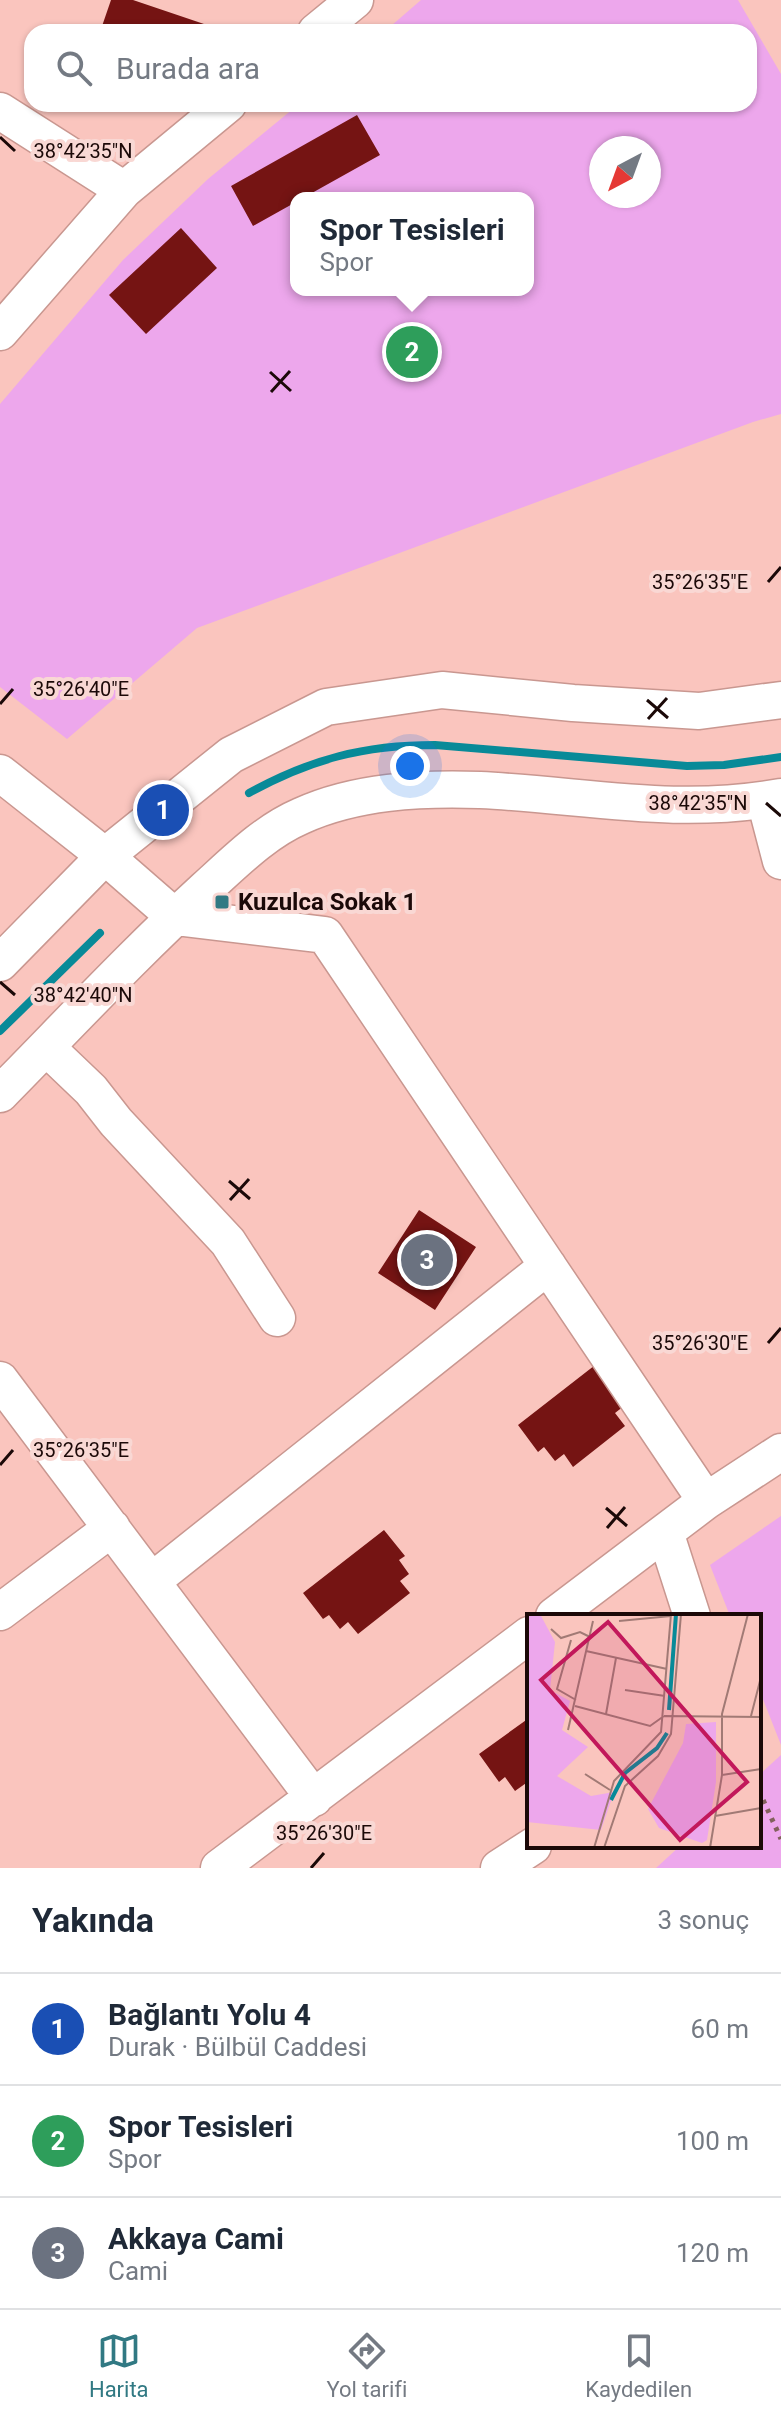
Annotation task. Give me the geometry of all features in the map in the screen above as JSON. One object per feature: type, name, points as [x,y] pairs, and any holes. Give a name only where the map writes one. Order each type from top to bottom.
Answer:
[{"type":"street","points":[[326,24],[355,0]]},
{"type":"street","points":[[0,111],[124,190]]},
{"type":"street","points":[[0,332],[124,190],[218,112]]},
{"type":"street","points":[[0,963],[105,856],[231,755],[326,707],[442,690],[699,711],[781,700]]},
{"type":"street","points":[[0,773],[105,856],[175,917],[325,935],[706,1501]]},
{"type":"street","points":[[0,1094],[175,917],[258,842],[278,828],[321,808],[354,799],[411,791],[457,789],[644,805],[685,806],[773,798],[781,861]]},
{"type":"street","points":[[46,1047],[91,1090],[116,1122],[228,1242],[277,1318]]},
{"type":"street","points":[[152,1581],[548,1266]]},
{"type":"street","points":[[0,1380],[314,1798]]},
{"type":"street","points":[[557,1614],[706,1501],[781,1452]]},
{"type":"street","points":[[0,1612],[112,1528]]},
{"type":"street","points":[[665,1532],[691,1614]]},
{"type":"street","points":[[219,1868],[527,1637]]},
{"type":"street","points":[[499,1868],[530,1848]]},
{"type":"path","points":[[761,1795],[781,1839]]},
{"type":"shaded area","points":[[421,0],[738,0],[752,24],[393,24]]},
{"type":"shaded area","points":[[757,33],[781,74],[781,414],[197,628],[67,739],[0,687],[0,404],[123,260],[208,179],[289,112],[757,112]]},
{"type":"shaded area","points":[[781,1516],[781,1745],[761,1694],[761,1614],[729,1614],[710,1565]]},
{"type":"shaded area","points":[[781,1755],[781,1868],[656,1868],[678,1848],[761,1848],[761,1773]]},
{"type":"building","points":[[111,0],[133,0],[204,24],[103,24]]},
{"type":"building","points":[[357,115],[380,155],[314,192],[290,192],[290,205],[253,226],[231,186]]},
{"type":"building","points":[[181,228],[217,268],[146,334],[109,295]]},
{"type":"building","points":[[419,1210],[476,1247],[435,1310],[378,1273]]},
{"type":"building","points":[[599,1362],[624,1406],[615,1413],[625,1426],[573,1467],[564,1454],[555,1461],[544,1447],[538,1452],[518,1425]]},
{"type":"building","points":[[384,1530],[405,1556],[399,1560],[409,1574],[400,1581],[410,1593],[358,1634],[348,1622],[340,1629],[329,1615],[323,1619],[303,1593]]},
{"type":"building","points":[[527,1719],[527,1782],[515,1791],[505,1777],[499,1782],[479,1754]]},
{"type":"waterway","points":[[249,793],[294,771],[339,756],[409,746],[435,745],[687,766],[724,765],[781,757]]},
{"type":"waterway","points":[[0,1031],[100,933]]},
{"type":"place","name":"Spor Tesisleri","points":[[412,352]]},
{"type":"place","name":"Bağlantı Yolu 4","points":[[163,810]]},
{"type":"place","name":"Kuzulca Sokak 1","points":[[222,902]]},
{"type":"place","name":"Akkaya Cami","points":[[427,1260]]}]
